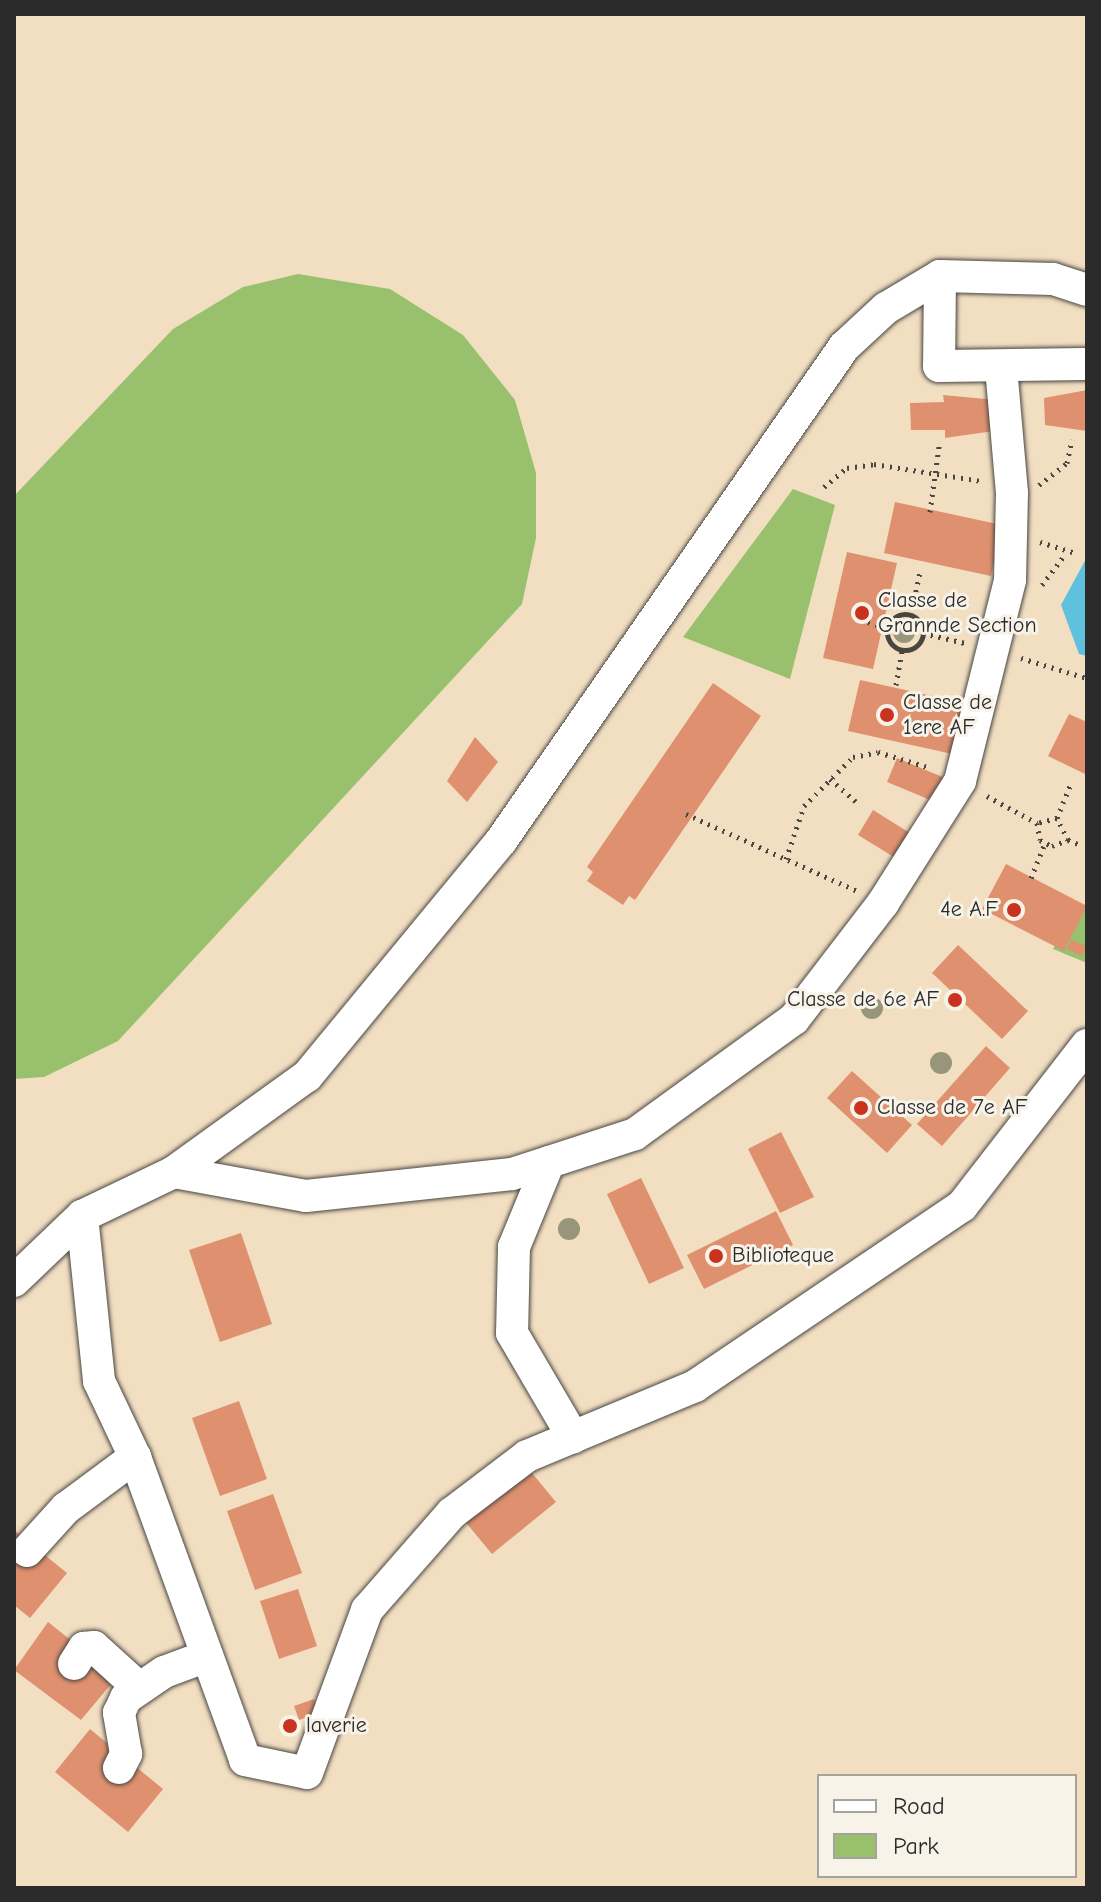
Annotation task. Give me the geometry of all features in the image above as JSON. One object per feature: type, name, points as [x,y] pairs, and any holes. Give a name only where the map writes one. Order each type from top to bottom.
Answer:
[{"type":"street","points":[[14,1281],[82,1216],[174,1172],[307,1076],[501,841],[844,347],[886,308],[940,276],[1053,279],[1087,290]]},
{"type":"street","points":[[940,276],[939,366],[1087,364]]},
{"type":"street","points":[[174,1172],[306,1196],[512,1174],[635,1134],[794,1019],[883,903],[960,781],[1010,580],[1012,493],[1001,367]]},
{"type":"street","points":[[82,1216],[99,1381],[135,1457],[160,1534],[245,1760],[307,1773],[367,1610],[452,1513],[527,1456],[695,1386],[962,1206],[1087,1045]]},
{"type":"street","points":[[549,1162],[514,1247],[512,1333],[573,1437]]},
{"type":"street","points":[[27,1551],[66,1508],[135,1457]]},
{"type":"street","points":[[74,1664],[84,1648],[94,1647],[138,1687]]},
{"type":"street","points":[[119,1768],[127,1743],[119,1713],[138,1687],[207,1656]]},
{"type":"path","points":[[824,487],[847,468],[874,464],[937,470],[1012,493],[1051,479],[1067,463],[1072,440]]},
{"type":"path","points":[[930,512],[939,446]]},
{"type":"path","points":[[902,652],[922,641],[911,615],[920,572]]},
{"type":"path","points":[[887,628],[898,615],[911,615]]},
{"type":"path","points":[[868,622],[887,628],[902,652],[896,685]]},
{"type":"path","points":[[830,779],[859,804]]},
{"type":"path","points":[[1057,818],[1071,784]]},
{"type":"path","points":[[686,814],[883,903]]},
{"type":"path","points":[[1068,840],[1078,844]]},
{"type":"path","points":[[1031,878],[1045,843]]},
{"type":"green space","points":[[298,274],[390,289],[463,335],[515,400],[536,473],[536,538],[522,604],[118,1041],[44,1077],[14,1079],[14,496],[173,329],[243,287]]},
{"type":"green space","points":[[793,489],[835,505],[790,679],[683,637]]},
{"type":"green space","points":[[1074,904],[1087,910],[1087,963],[1053,949]]},
{"type":"water","points":[[1087,557],[1087,656],[1079,654],[1061,605]]},
{"type":"building","points":[[1087,390],[1087,431],[1045,425],[1044,398]]},
{"type":"building","points":[[943,395],[1008,401],[1008,429],[945,438],[945,430],[911,430],[910,403],[944,402]]},
{"type":"building","points":[[895,502],[1002,525],[991,576],[884,553]]},
{"type":"building","points":[[847,552],[897,563],[873,669],[823,658]]},
{"type":"building","points":[[860,680],[969,704],[957,755],[848,731]]},
{"type":"building","points":[[713,683],[761,716],[635,900],[629,896],[623,905],[587,881],[593,872],[587,867]]},
{"type":"building","points":[[1069,714],[1087,722],[1087,775],[1048,756]]},
{"type":"building","points":[[475,737],[498,762],[467,802],[447,781]]},
{"type":"building","points":[[897,758],[945,778],[935,802],[887,782]]},
{"type":"building","points":[[873,810],[918,838],[902,862],[858,835]]},
{"type":"building","points":[[1006,864],[1087,906],[1064,951],[982,909]]},
{"type":"building","points":[[1071,940],[1086,946],[1082,956],[1067,949]]},
{"type":"building","points":[[958,945],[1028,1011],[1002,1039],[932,973]]},
{"type":"building","points":[[986,1046],[1010,1068],[942,1146],[917,1124]]},
{"type":"building","points":[[852,1071],[912,1125],[887,1153],[827,1098]]},
{"type":"building","points":[[781,1132],[814,1197],[780,1213],[748,1149]]},
{"type":"building","points":[[641,1178],[684,1268],[649,1284],[607,1194]]},
{"type":"building","points":[[776,1211],[793,1245],[704,1289],[687,1255]]},
{"type":"building","points":[[241,1233],[272,1324],[220,1342],[189,1250]]},
{"type":"building","points":[[239,1401],[267,1479],[220,1496],[192,1418]]},
{"type":"building","points":[[527,1467],[556,1502],[492,1554],[463,1519]]},
{"type":"building","points":[[273,1494],[302,1573],[255,1590],[227,1511]]},
{"type":"building","points":[[14,1530],[67,1573],[30,1618],[14,1605]]},
{"type":"building","points":[[298,1589],[317,1646],[279,1659],[260,1601]]},
{"type":"building","points":[[48,1622],[117,1677],[81,1720],[14,1670]]},
{"type":"building","points":[[314,1699],[319,1713],[299,1720],[294,1706]]},
{"type":"building","points":[[90,1729],[163,1789],[128,1832],[55,1772]]},
{"type":"place","name":"Classe de Grannde Section","points":[[862,613]]},
{"type":"place","name":"Classe de 1ere AF","points":[[887,715]]},
{"type":"place","name":"4e A.F","points":[[1014,910]]},
{"type":"place","name":"Classe de 6e AF","points":[[955,1000]]},
{"type":"place","name":"Classe de 7e AF","points":[[861,1108]]},
{"type":"place","name":"Biblioteque","points":[[716,1256]]},
{"type":"place","name":"laverie","points":[[290,1726]]}]
